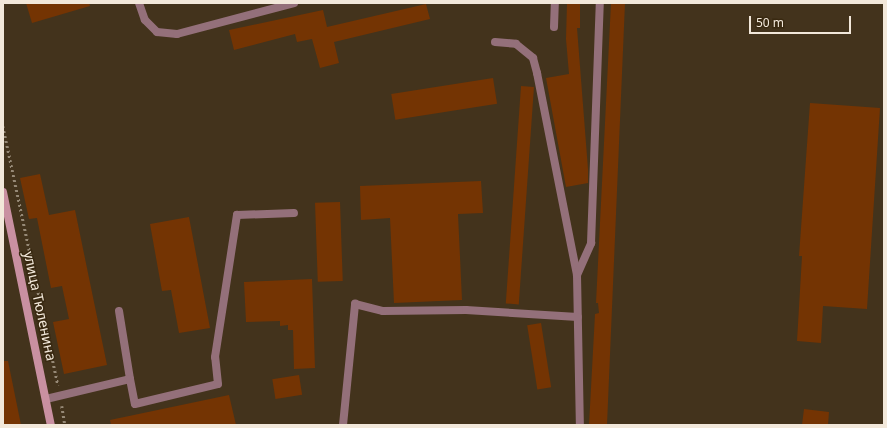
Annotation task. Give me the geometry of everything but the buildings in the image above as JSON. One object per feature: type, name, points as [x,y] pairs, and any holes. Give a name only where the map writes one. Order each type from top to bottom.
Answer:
[{"type":"main road","name":"улица Тюленина","points":[[3,192],[51,425]]},
{"type":"lane","points":[[139,3],[145,20],[158,32],[177,34],[294,3]]},
{"type":"lane","points":[[554,27],[555,3]]},
{"type":"lane","points":[[577,275],[591,243],[600,3]]},
{"type":"lane","points":[[495,42],[516,44],[533,58],[577,275],[580,425]]},
{"type":"lane","points":[[119,311],[135,404],[218,384],[215,357],[237,216],[294,213]]},
{"type":"lane","points":[[343,425],[355,304],[383,310],[466,310],[578,317]]},
{"type":"lane","points":[[46,399],[130,379]]},
{"type":"path","points":[[3,126],[66,425]]}]
